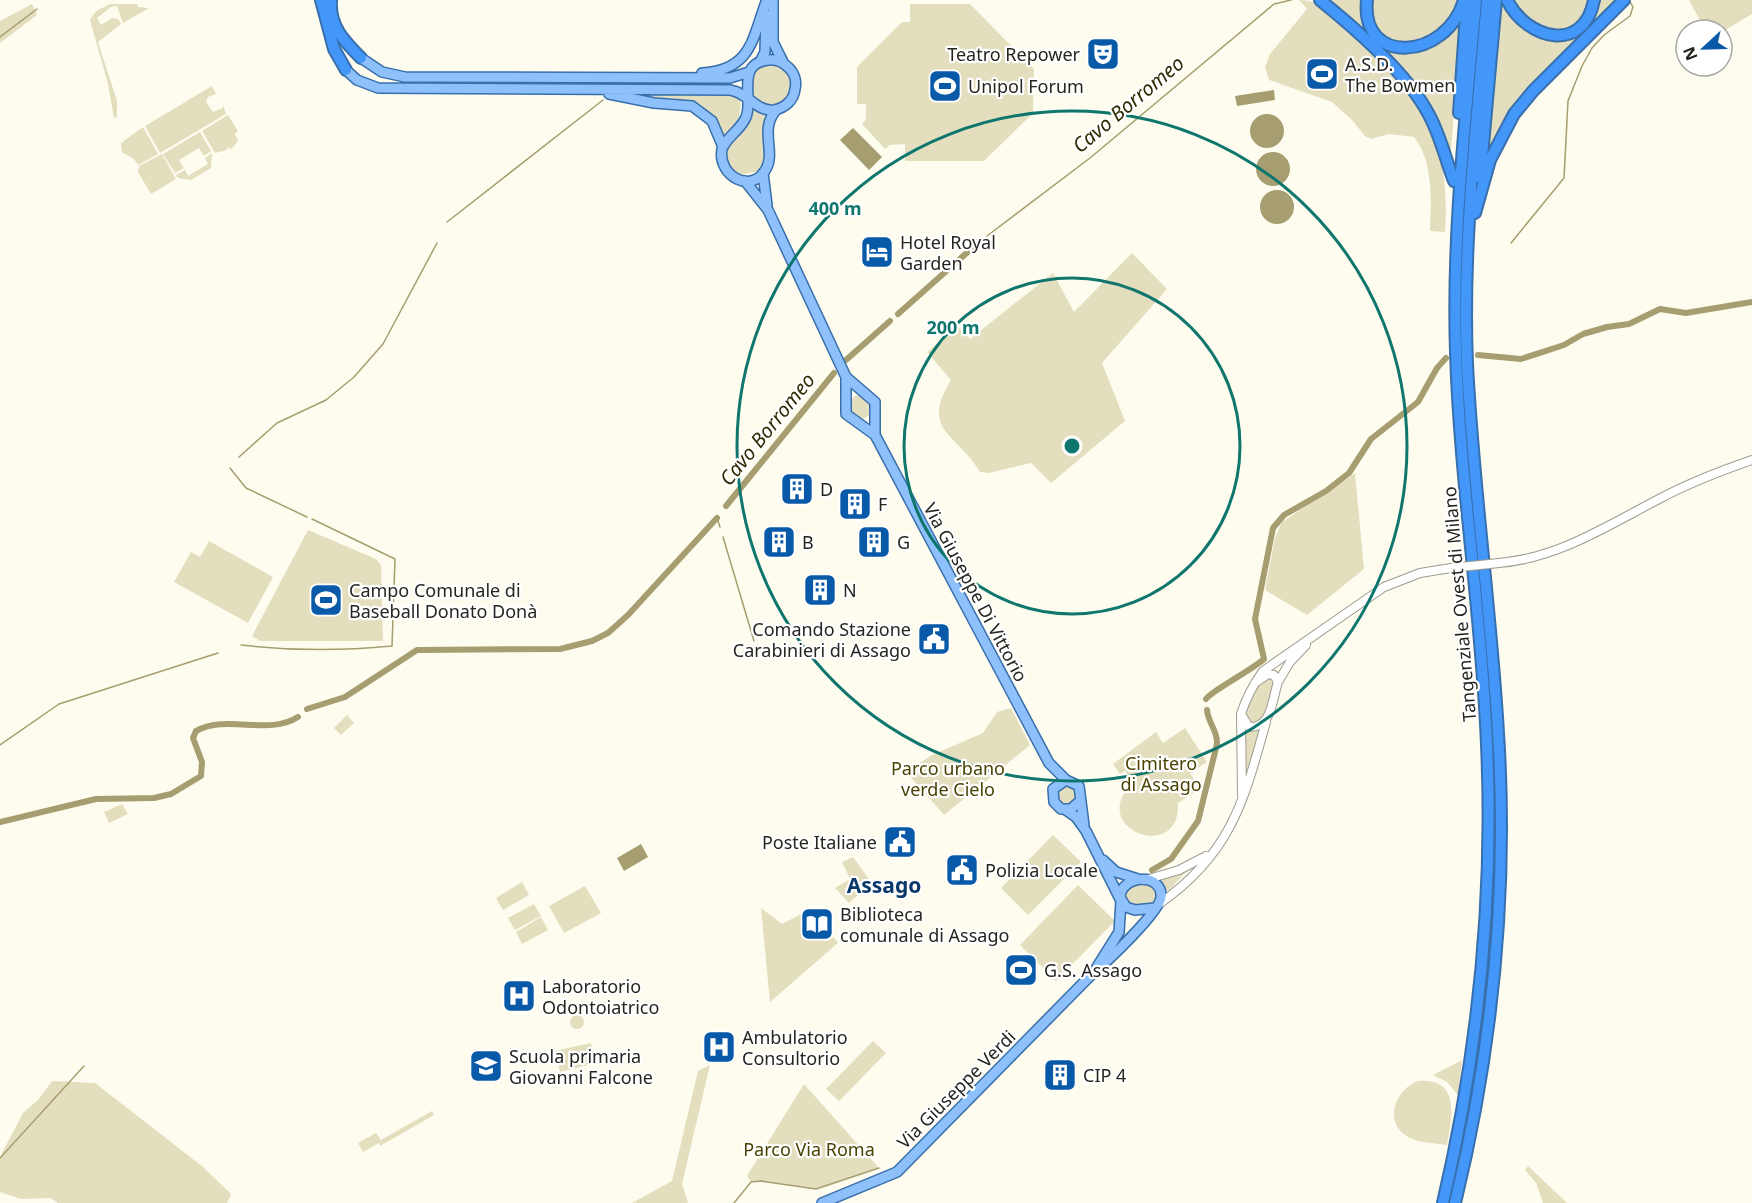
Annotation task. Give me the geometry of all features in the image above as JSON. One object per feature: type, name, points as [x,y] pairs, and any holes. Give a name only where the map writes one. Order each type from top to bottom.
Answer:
[{"type":"highway","points":[[321,0],[334,49],[346,70]]},
{"type":"highway","points":[[331,0],[336,28],[361,58]]},
{"type":"highway","points":[[1320,0],[1349,25],[1416,94],[1436,128],[1454,182]]},
{"type":"highway","points":[[1367,0],[1368,17],[1377,34],[1392,45],[1408,49],[1424,46],[1438,37],[1456,18],[1466,0]]},
{"type":"highway","points":[[1457,233],[1454,182],[1466,0]]},
{"type":"highway","name":"Tangenziale Ovest di Milano","points":[[1443,1203],[1469,1071],[1483,951],[1488,859],[1487,743],[1456,370],[1457,233],[1476,0]]},
{"type":"highway","name":"Tangenziale Ovest di Milano","points":[[1455,1203],[1486,1040],[1494,959],[1500,833],[1498,733],[1467,366],[1468,242],[1487,0]]},
{"type":"highway","points":[[1478,200],[1496,0]]},
{"type":"highway","points":[[1507,0],[1519,18],[1533,30],[1557,36],[1572,32],[1581,25],[1590,14],[1594,0]]},
{"type":"highway","points":[[1468,242],[1490,160],[1514,114],[1533,91],[1624,0]]},
{"type":"main road","points":[[667,78],[684,73],[711,72],[737,62],[754,41],[768,1]]},
{"type":"main road","points":[[361,58],[379,71],[402,77],[730,78],[749,72],[760,62],[766,43],[768,1]]},
{"type":"main road","points":[[768,1],[773,42],[784,64],[794,75],[795,88],[788,103],[776,110],[768,127],[770,157],[764,173],[768,210]]},
{"type":"main road","points":[[760,62],[771,60],[784,64]]},
{"type":"main road","points":[[346,70],[357,80],[378,88],[730,90],[748,97],[758,107],[776,110]]},
{"type":"main road","points":[[749,72],[744,120],[723,147],[721,162],[726,171],[735,179],[745,181],[755,179],[764,173]]},
{"type":"main road","points":[[589,89],[654,103],[692,106],[712,122],[723,147]]},
{"type":"main road","points":[[745,181],[768,210],[846,377],[862,392]]},
{"type":"main road","points":[[846,377],[846,400],[846,414],[858,423],[868,421],[874,414],[875,402],[869,394],[854,393],[846,400]]},
{"type":"main road","name":"Via Giuseppe Di Vittorio","points":[[874,414],[875,435],[1049,763],[1055,786]]},
{"type":"main road","name":"Via Giuseppe Di Vittorio","points":[[858,423],[875,435]]},
{"type":"main road","name":"Via Giuseppe Di Vittorio","points":[[1049,763],[1065,780]]},
{"type":"main road","points":[[1086,831],[1079,786],[1065,780],[1055,786],[1052,792],[1054,802],[1076,817],[1086,831],[1098,855],[1121,901],[1131,909],[1157,906],[1161,894],[1157,885],[1116,872],[1098,855]]},
{"type":"main road","points":[[1066,810],[1075,807],[1081,800]]},
{"type":"main road","points":[[1121,901],[1123,887],[1132,881],[1143,880]]},
{"type":"main road","name":"Via Giuseppe Verdi","points":[[1096,970],[1119,932],[1121,901]]},
{"type":"main road","name":"Via Giuseppe Verdi","points":[[822,1203],[897,1172],[1096,970],[1109,960],[1157,906]]},
{"type":"street","points":[[1235,820],[1243,789],[1241,714],[1263,671],[1277,660],[1390,584],[1420,573],[1530,560],[1566,547],[1698,480],[1752,460]]},
{"type":"street","points":[[1157,906],[1170,896],[1228,834],[1244,799],[1278,682],[1287,666],[1315,635]]},
{"type":"street","points":[[1255,683],[1268,674],[1287,666]]},
{"type":"street","points":[[1268,674],[1274,675],[1278,682]]},
{"type":"street","points":[[1241,714],[1249,727],[1258,727],[1266,722]]},
{"type":"street","points":[[1143,880],[1179,870],[1209,854]]},
{"type":"street","points":[[1157,885],[1170,896]]},
{"type":"green space","name":"A.S.D. The Bowmen","points":[[1299,0],[1317,4],[1338,19],[1381,62],[1416,103],[1437,146],[1443,170],[1446,199],[1445,232],[1430,231],[1431,194],[1428,170],[1425,158],[1414,137],[1389,134],[1371,139],[1365,136],[1352,120],[1332,102],[1269,80],[1265,67],[1270,54],[1307,9]]},
{"type":"green space","points":[[1326,0],[1365,0],[1374,34],[1412,51],[1462,16],[1451,150],[1448,150],[1436,120]]},
{"type":"green space","points":[[1372,0],[1459,0],[1438,32],[1427,40],[1406,45],[1396,42],[1380,30],[1372,11]]},
{"type":"green space","points":[[1497,0],[1503,0],[1514,18],[1529,32],[1557,39],[1568,37],[1598,0],[1619,0],[1531,88],[1487,159]]},
{"type":"green space","points":[[1511,0],[1590,0],[1576,23],[1556,30],[1537,29]]},
{"type":"green space","points":[[1689,0],[1752,0],[1752,14],[1734,25],[1734,18],[1699,18]]},
{"type":"green space","points":[[32,4],[37,15],[0,43],[0,21]]},
{"type":"green space","points":[[110,4],[137,4],[138,7],[149,8],[123,23],[117,6],[111,7],[97,18],[101,25],[112,18],[118,19],[121,24],[98,42],[117,101],[117,117],[114,118],[108,84],[90,20],[96,11]]},
{"type":"green space","name":"Unipol Forum","points":[[910,4],[970,4],[1034,69],[1033,113],[984,161],[905,161],[905,144],[890,145],[885,149],[862,124],[866,119],[866,104],[857,104],[857,67],[902,22],[910,22]]},
{"type":"green space","points":[[771,64],[786,70],[792,85],[786,100],[771,106],[756,100],[750,85],[756,70]]},
{"type":"green space","points":[[212,86],[216,94],[208,97],[206,102],[213,112],[223,108],[223,105],[226,114],[160,153],[145,126]]},
{"type":"green space","points":[[630,93],[736,96],[741,99],[739,120],[722,137],[713,121],[694,104],[684,100]]},
{"type":"green space","points":[[752,107],[768,114],[764,159],[759,171],[741,175],[728,166],[726,150],[746,126]]},
{"type":"green space","points":[[228,115],[238,131],[235,134],[238,141],[231,149],[228,147],[227,150],[215,153],[202,131]]},
{"type":"green space","points":[[143,127],[158,154],[138,165],[134,159],[122,152],[121,143]]},
{"type":"green space","points":[[200,132],[211,151],[204,156],[199,148],[179,160],[184,168],[175,173],[163,154]]},
{"type":"green space","points":[[212,153],[211,168],[191,180],[178,178],[176,175],[185,170],[188,176],[208,164],[205,158]]},
{"type":"green space","points":[[162,154],[176,179],[151,194],[138,172],[139,166]]},
{"type":"green space","points":[[1132,253],[1167,289],[1102,363],[1125,421],[1051,483],[1031,463],[989,473],[980,472],[940,422],[939,411],[942,397],[951,380],[927,352],[959,327],[970,339],[1053,273],[1074,312]]},
{"type":"green space","points":[[860,395],[868,399],[872,407],[868,415],[860,419],[852,415],[848,407],[852,399]]},
{"type":"green space","points":[[1355,473],[1364,569],[1307,615],[1265,590],[1275,538],[1282,522]]},
{"type":"green space","name":"Campo Comunale di Baseball Donato Donà","points":[[308,530],[376,559],[381,565],[383,641],[260,641],[252,636]]},
{"type":"green space","points":[[209,541],[273,577],[248,623],[174,582],[191,552],[200,557]]},
{"type":"green space","points":[[1269,676],[1274,684],[1264,720],[1258,725],[1247,722],[1248,702]]},
{"type":"green space","name":"Parco urbano verde Cielo","points":[[1011,708],[1030,745],[944,815],[906,772],[932,755],[983,733],[997,712]]},
{"type":"green space","points":[[347,715],[354,723],[341,735],[334,728]]},
{"type":"green space","points":[[1242,726],[1255,730],[1261,728],[1247,781],[1245,780]]},
{"type":"green space","name":"Cimitero di Assago","points":[[1185,728],[1207,762],[1190,773],[1200,789],[1178,803],[1175,822],[1165,832],[1152,836],[1139,833],[1127,825],[1120,814],[1121,799],[1133,783],[1125,771],[1120,774],[1113,764],[1156,732],[1163,743]]},
{"type":"green space","points":[[1066,785],[1076,789],[1078,796],[1075,803],[1065,806],[1059,803],[1056,793]]},
{"type":"green space","points":[[122,804],[128,814],[109,823],[104,812]]},
{"type":"green space","points":[[1053,835],[1081,862],[1028,915],[1001,888]]},
{"type":"green space","points":[[853,857],[872,883],[849,903],[835,888],[850,879],[842,862]]},
{"type":"green space","points":[[1187,871],[1168,891],[1156,879]]},
{"type":"green space","points":[[522,882],[529,895],[503,910],[496,898]]},
{"type":"green space","points":[[1149,883],[1158,892],[1156,902],[1150,907],[1129,906],[1124,895],[1130,884]]},
{"type":"green space","points":[[1078,885],[1115,921],[1056,981],[1020,945]]},
{"type":"green space","points":[[585,886],[601,913],[564,933],[549,906]]},
{"type":"green space","points":[[534,904],[541,916],[515,930],[508,918]]},
{"type":"green space","points":[[761,908],[782,924],[805,912],[820,939],[827,941],[834,937],[838,943],[770,1002]]},
{"type":"green space","points":[[541,917],[548,930],[522,944],[516,932]]},
{"type":"green space","points":[[574,1015],[580,1015],[584,1022],[580,1029],[574,1029],[570,1025],[570,1019]]},
{"type":"green space","points":[[873,1041],[886,1053],[839,1101],[826,1089]]},
{"type":"green space","points":[[591,1043],[596,1063],[560,1072],[555,1051]]},
{"type":"green space","points":[[1462,1060],[1458,1095],[1447,1082],[1433,1075]]},
{"type":"green space","points":[[710,1065],[682,1184],[688,1203],[632,1203],[672,1181],[698,1071]]},
{"type":"green space","points":[[52,1081],[95,1083],[203,1167],[231,1194],[227,1203],[58,1203],[51,1198],[21,1199],[0,1192],[0,1157],[23,1113],[38,1100]]},
{"type":"green space","points":[[1418,1081],[1432,1081],[1447,1092],[1451,1101],[1451,1123],[1447,1145],[1414,1140],[1398,1128],[1395,1121],[1395,1105],[1404,1090]]},
{"type":"green space","name":"Parco Via Roma","points":[[804,1084],[879,1168],[816,1189],[761,1181],[751,1182],[747,1176]]},
{"type":"green space","points":[[432,1111],[434,1115],[380,1146],[379,1143],[363,1152],[358,1143],[376,1133],[381,1140]]},
{"type":"green space","points":[[1528,1166],[1567,1203],[1543,1203],[1536,1183],[1525,1170]]},
{"type":"shaded area","points":[[1274,90],[1275,100],[1237,106],[1235,96]]},
{"type":"shaded area","points":[[1267,114],[1279,119],[1284,131],[1279,143],[1267,148],[1255,143],[1250,131],[1255,119]]},
{"type":"shaded area","points":[[853,128],[882,157],[869,170],[840,140]]},
{"type":"shaded area","points":[[1273,152],[1285,157],[1290,169],[1285,181],[1273,186],[1261,181],[1256,169],[1261,157]]},
{"type":"shaded area","points":[[1277,190],[1289,195],[1294,207],[1289,219],[1277,224],[1265,219],[1260,207],[1265,195]]},
{"type":"shaded area","points":[[641,844],[648,857],[624,871],[617,858]]},
{"type":"waterway","name":"Cavo Borromeo","points":[[987,236],[1090,158],[1274,4],[1291,0]]},
{"type":"waterway","points":[[1511,243],[1564,178],[1568,101],[1592,48],[1604,35],[1630,16],[1633,7],[1629,0]]},
{"type":"waterway","points":[[0,37],[37,9]]},
{"type":"waterway","points":[[447,222],[603,100]]},
{"type":"waterway","name":"Cavo Borromeo","points":[[898,314],[979,242]]},
{"type":"waterway","points":[[239,457],[277,423],[326,400],[354,377],[383,344],[437,243]]},
{"type":"waterway","points":[[1478,355],[1521,359],[1564,345],[1583,334],[1629,324],[1660,309],[1686,313],[1752,302]]},
{"type":"waterway","name":"Cavo Borromeo","points":[[846,360],[890,321]]},
{"type":"waterway","points":[[1206,699],[1264,659],[1255,619],[1273,528],[1284,515],[1326,491],[1349,473],[1371,439],[1418,402],[1437,368],[1446,358]]},
{"type":"waterway","name":"Cavo Borromeo","points":[[726,506],[834,373]]},
{"type":"waterway","points":[[230,468],[246,488],[307,517]]},
{"type":"waterway","points":[[717,518],[720,527]]},
{"type":"waterway","name":"Cavo Borromeo","points":[[307,709],[345,697],[417,650],[560,649],[592,641],[608,633],[628,615],[717,518]]},
{"type":"waterway","points":[[241,645],[316,650],[392,646],[395,559],[312,519]]},
{"type":"waterway","points":[[723,537],[754,641]]},
{"type":"waterway","points":[[0,745],[59,704],[218,653]]},
{"type":"waterway","points":[[1152,870],[1171,859],[1198,821],[1217,744],[1207,710]]},
{"type":"waterway","name":"Cavo Borromeo","points":[[0,822],[96,799],[154,798],[171,794],[201,776],[202,762],[193,738],[196,731],[221,724],[274,725],[298,717]]},
{"type":"waterway","points":[[0,1158],[84,1066]]},
{"type":"waterway","points":[[734,1203],[751,1182],[761,1181],[816,1189],[879,1168]]},
{"type":"place","name":"Teatro Repower","points":[[1103,54]]},
{"type":"place","name":"A.S.D. The Bowmen","points":[[1322,74]]},
{"type":"place","name":"Unipol Forum","points":[[945,86]]},
{"type":"place","name":"Hotel Royal Garden","points":[[877,252]]},
{"type":"place","name":"D","points":[[797,489]]},
{"type":"place","name":"F","points":[[855,504]]},
{"type":"place","name":"B","points":[[779,542]]},
{"type":"place","name":"G","points":[[874,542]]},
{"type":"place","name":"N","points":[[820,590]]},
{"type":"place","name":"Campo Comunale di Baseball Donato Donà","points":[[326,600]]},
{"type":"place","name":"Comando Stazione Carabinieri di Assago","points":[[934,639]]},
{"type":"place","name":"Poste Italiane","points":[[900,842]]},
{"type":"place","name":"Polizia Locale","points":[[962,870]]},
{"type":"place","name":"Biblioteca comunale di Assago","points":[[817,924]]},
{"type":"place","name":"G.S. Assago","points":[[1021,970]]},
{"type":"place","name":"Laboratorio Odontoiatrico","points":[[519,996]]},
{"type":"place","name":"Ambulatorio Consultorio","points":[[719,1047]]},
{"type":"place","name":"Scuola primaria Giovanni Falcone","points":[[486,1066]]},
{"type":"place","name":"CIP 4","points":[[1060,1075]]},
{"type":"district","name":"Assago","points":[[884,885]]}]
